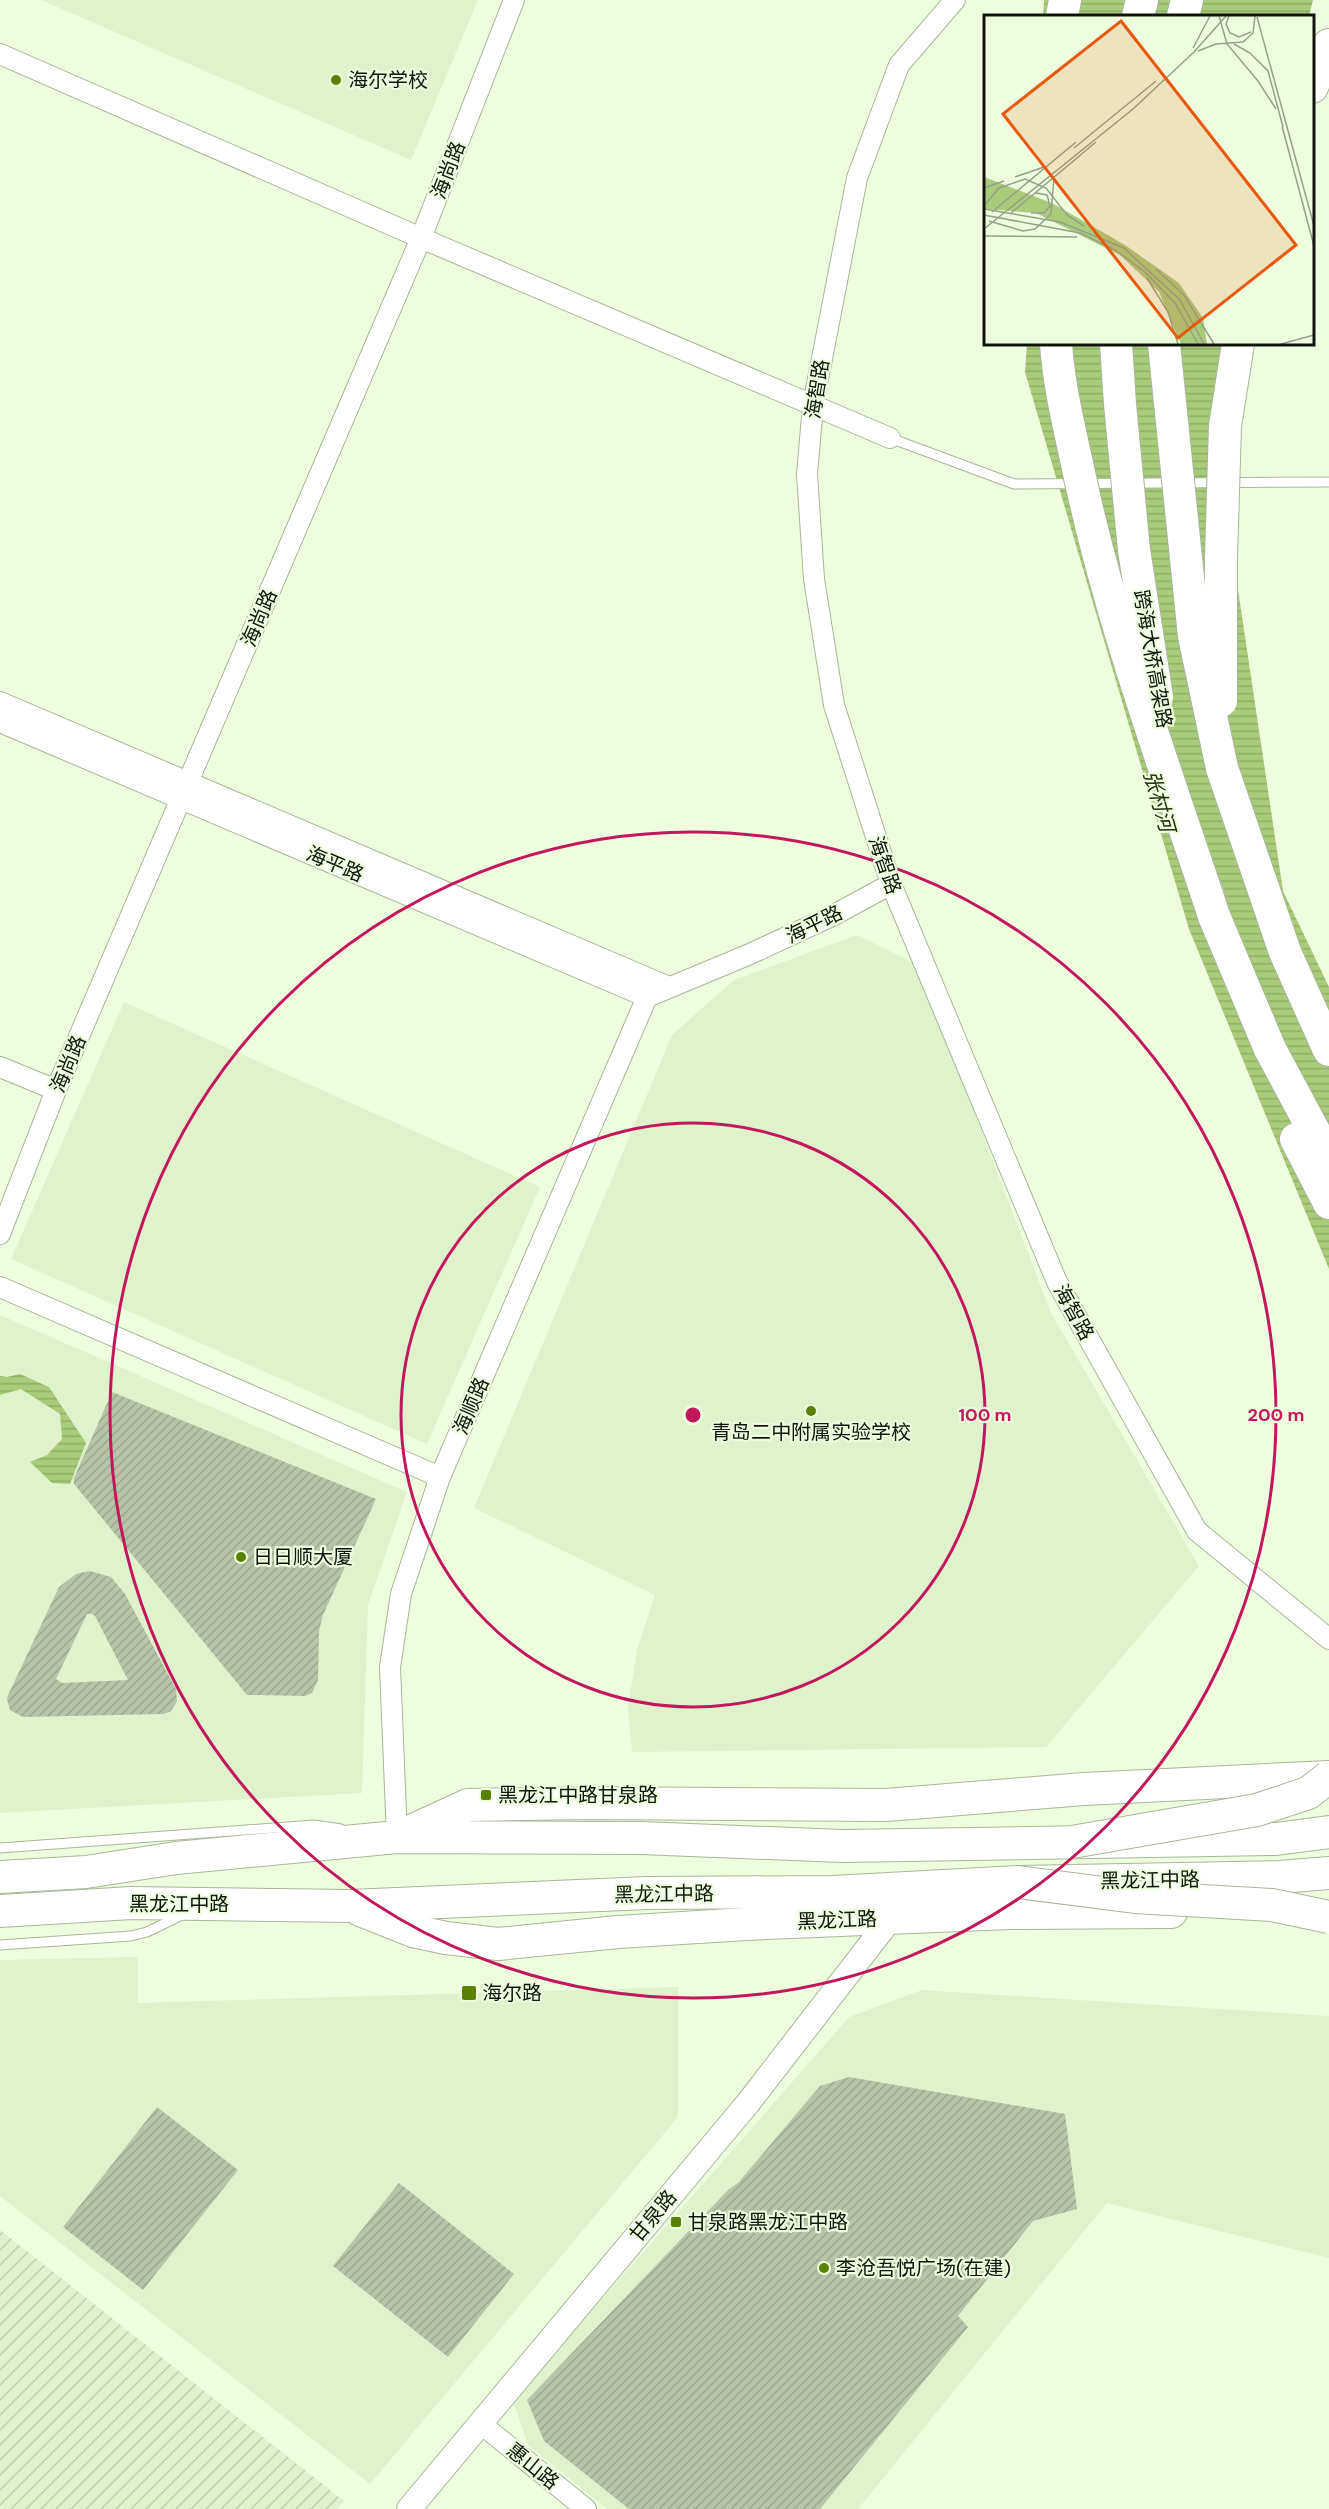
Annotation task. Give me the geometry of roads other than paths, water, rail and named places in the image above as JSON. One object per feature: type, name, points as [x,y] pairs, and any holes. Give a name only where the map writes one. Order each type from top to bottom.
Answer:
[{"type":"highway","points":[[1062,15],[1065,0]]},
{"type":"highway","points":[[1138,15],[1142,0]]},
{"type":"highway","points":[[1183,15],[1187,0]]},
{"type":"highway","points":[[1314,82],[1329,45]]},
{"type":"highway","points":[[1056,345],[1059,378],[1094,546],[1118,626],[1214,916]]},
{"type":"highway","name":"跨海大桥高架路","points":[[1116,345],[1134,550],[1158,702],[1214,916],[1270,1049],[1329,1159]]},
{"type":"highway","points":[[1164,345],[1194,636],[1222,768],[1285,952],[1329,1050]]},
{"type":"highway","points":[[1222,768],[1221,559],[1225,426],[1238,345]]},
{"type":"highway","points":[[1270,1049],[1297,1140],[1329,1203]]},
{"type":"highway","points":[[1072,1842],[1257,1810],[1308,1793],[1329,1777]]},
{"type":"highway","name":"黑龙江中路","points":[[397,1837],[468,1805],[589,1803],[886,1805],[1084,1789],[1329,1777]]},
{"type":"highway","name":"黑龙江中路","points":[[0,1877],[86,1872],[176,1858],[397,1837],[641,1838],[843,1846],[1276,1839],[1329,1832]]},
{"type":"highway","name":"黑龙江中路","points":[[0,1911],[131,1903],[351,1906],[647,1893],[833,1892],[1018,1882],[1280,1877],[1329,1873]]},
{"type":"highway","points":[[1018,1882],[1135,1897],[1272,1905],[1329,1917]]},
{"type":"highway","name":"黑龙江路","points":[[351,1906],[413,1931],[446,1938],[498,1944],[618,1932],[1008,1912],[1203,1912],[1329,1902]]},
{"type":"street","name":"海尚路","points":[[0,1234],[56,1090],[422,238],[514,0]]},
{"type":"street","name":"海智路","points":[[955,0],[899,65],[857,178],[813,405],[807,474],[814,579],[834,705],[891,884],[1057,1282],[1197,1531],[1329,1639]]},
{"type":"street","points":[[0,54],[890,438]]},
{"type":"street","name":"海平路","points":[[0,702],[185,791],[647,997],[750,954],[834,915],[891,884]]},
{"type":"street","name":"海平路","points":[[0,722],[185,791],[669,987]]},
{"type":"street","name":"海顺路","points":[[397,1837],[390,1667],[401,1594],[440,1477],[647,997]]},
{"type":"street","points":[[0,1067],[56,1090]]},
{"type":"street","points":[[0,1287],[440,1477]]},
{"type":"street","name":"甘泉路","points":[[409,2509],[748,2103],[891,1918]]},
{"type":"street","name":"惠山路","points":[[480,2423],[586,2509]]},
{"type":"lane","points":[[890,438],[1014,484],[1329,482]]},
{"type":"lane","points":[[0,1848],[314,1825],[397,1837]]},
{"type":"lane","points":[[0,1945],[131,1936],[147,1932],[205,1904]]},
{"type":"water","points":[[1044,0],[1313,0],[1309,15],[1043,15]]},
{"type":"water","name":"张村河","points":[[1027,345],[1231,345],[1213,422],[1283,891],[1329,987],[1329,1269],[1189,929],[1025,372]]},
{"type":"water","points":[[20,1374],[49,1387],[86,1443],[70,1484],[52,1483],[30,1462],[47,1455],[62,1439],[60,1414],[21,1389],[0,1395],[0,1376]]},
{"type":"place","name":"海尔学校","points":[[336,80]]},
{"type":"place","name":"青岛二中附属实验学校","points":[[811,1411]]},
{"type":"place","name":"日日顺大厦","points":[[241,1557]]},
{"type":"place","name":"黑龙江中路甘泉路","points":[[486,1795]]},
{"type":"place","name":"海尔路","points":[[469,1993]]},
{"type":"place","name":"甘泉路黑龙江中路","points":[[676,2222]]},
{"type":"place","name":"李沧吾悦广场(在建)","points":[[824,2268]]}]
